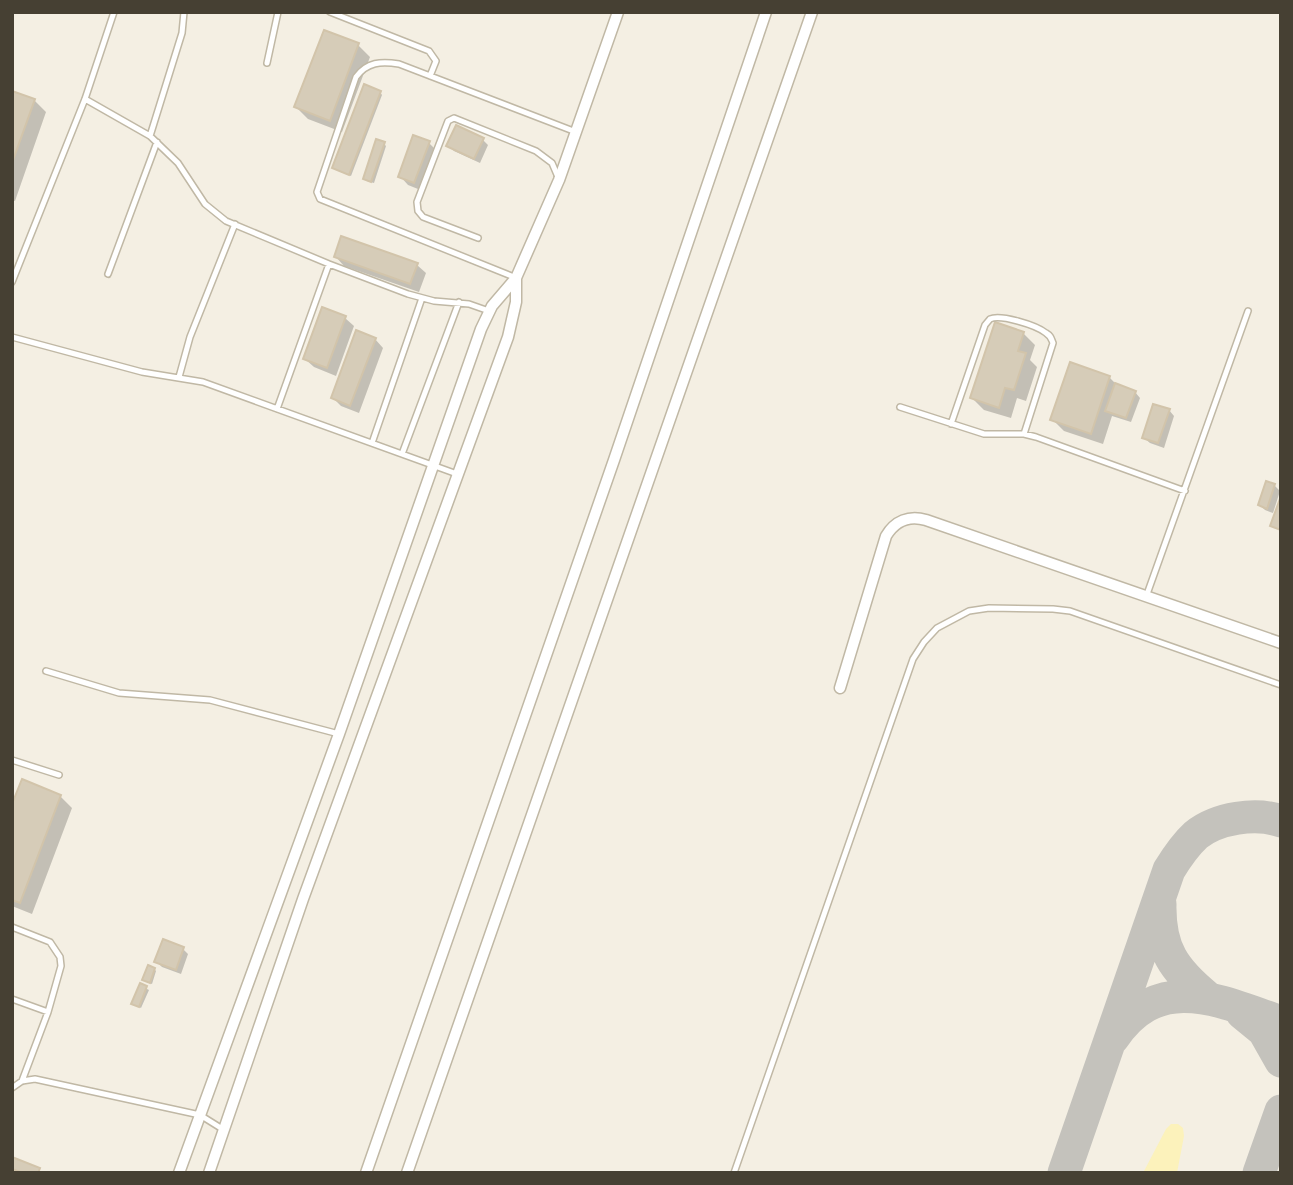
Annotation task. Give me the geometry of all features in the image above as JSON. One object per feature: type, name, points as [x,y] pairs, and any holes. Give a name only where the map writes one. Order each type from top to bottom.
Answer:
[{"type":"street","points":[[179,1173],[481,329],[499,296],[516,278],[559,180],[618,12]]},
{"type":"street","points":[[366,1173],[605,486],[766,12]]},
{"type":"street","points":[[407,1173],[812,12]]},
{"type":"street","points":[[209,1173],[303,899],[511,325],[516,302],[516,278]]},
{"type":"street","points":[[839,688],[886,536],[894,526],[905,519],[926,520],[1281,643]]},
{"type":"lane","points":[[12,282],[85,99],[114,12]]},
{"type":"lane","points":[[150,136],[184,26],[184,12]]},
{"type":"lane","points":[[267,63],[278,12]]},
{"type":"lane","points":[[330,12],[429,51],[436,61],[430,76]]},
{"type":"lane","points":[[516,278],[326,202],[317,196],[360,72],[377,62],[387,62],[576,132]]},
{"type":"lane","points":[[85,99],[157,142],[183,170],[205,204],[218,216],[329,264],[422,298],[458,302],[489,311]]},
{"type":"lane","points":[[478,238],[423,217],[418,211],[417,202],[447,121],[454,118],[536,151],[552,163],[559,180]]},
{"type":"lane","points":[[108,274],[157,142]]},
{"type":"lane","points":[[178,377],[192,330],[235,224]]},
{"type":"lane","points":[[12,255],[22,258]]},
{"type":"lane","points":[[277,409],[329,264]]},
{"type":"lane","points":[[372,443],[422,298]]},
{"type":"lane","points":[[402,454],[458,302]]},
{"type":"lane","points":[[1146,597],[1248,311]]},
{"type":"lane","points":[[951,424],[985,325],[989,319],[1001,316],[1047,333],[1053,343],[1024,434]]},
{"type":"lane","points":[[12,337],[142,372],[204,382],[457,474]]},
{"type":"lane","points":[[900,407],[984,434],[1024,434],[1185,491]]},
{"type":"lane","points":[[734,1173],[913,659],[937,628],[969,611],[989,608],[1070,611],[1281,684]]},
{"type":"lane","points":[[46,671],[119,693],[203,699],[338,734]]},
{"type":"lane","points":[[12,760],[59,775]]},
{"type":"lane","points":[[12,928],[50,942],[60,957],[61,966],[48,1012],[22,1081]]},
{"type":"lane","points":[[12,999],[48,1012]]},
{"type":"lane","points":[[12,1088],[22,1081],[41,1080],[200,1115],[224,1130]]},
{"type":"sand","points":[[1171,1124],[1178,1124],[1183,1128],[1184,1136],[1177,1173],[1143,1173],[1166,1129]]},
{"type":"building","points":[[324,30],[359,43],[330,121],[294,107]]},
{"type":"building","points":[[364,84],[381,91],[349,175],[332,168]]},
{"type":"building","points":[[12,91],[35,99],[12,163]]},
{"type":"building","points":[[456,125],[484,138],[474,159],[446,146]]},
{"type":"building","points":[[413,135],[430,141],[414,183],[398,177]]},
{"type":"building","points":[[376,139],[385,142],[371,182],[363,179]]},
{"type":"building","points":[[341,236],[418,263],[410,284],[334,257]]},
{"type":"building","points":[[322,307],[346,316],[327,368],[303,359]]},
{"type":"building","points":[[995,322],[1024,332],[1018,351],[1026,353],[1014,390],[1005,388],[999,408],[970,398]]},
{"type":"building","points":[[356,330],[376,338],[350,406],[331,398]]},
{"type":"building","points":[[1070,362],[1110,376],[1091,434],[1050,420]]},
{"type":"building","points":[[1115,383],[1136,391],[1126,418],[1105,411]]},
{"type":"building","points":[[1153,404],[1170,409],[1158,443],[1142,438]]},
{"type":"building","points":[[1266,481],[1275,484],[1267,509],[1258,505]]},
{"type":"building","points":[[1281,496],[1281,530],[1270,526]]},
{"type":"building","points":[[22,779],[61,795],[20,903],[12,900],[12,804]]},
{"type":"building","points":[[163,939],[184,947],[176,970],[154,962]]},
{"type":"building","points":[[148,965],[155,968],[150,983],[142,980]]},
{"type":"building","points":[[140,983],[147,986],[139,1007],[131,1004]]},
{"type":"building","points":[[12,1157],[40,1168],[38,1173],[23,1173],[12,1169]]},
{"type":"taxiway","points":[[1064,1173],[1169,870],[1192,839],[1215,824],[1249,817],[1281,821]]},
{"type":"taxiway","points":[[1160,904],[1162,934],[1171,957],[1177,968],[1207,997]]},
{"type":"taxiway","points":[[1113,1038],[1131,1017],[1150,1004],[1170,998],[1213,1000],[1281,1022]]},
{"type":"taxiway","points":[[1242,1013],[1264,1031],[1281,1061]]},
{"type":"taxiway","points":[[1259,1173],[1281,1111]]}]
